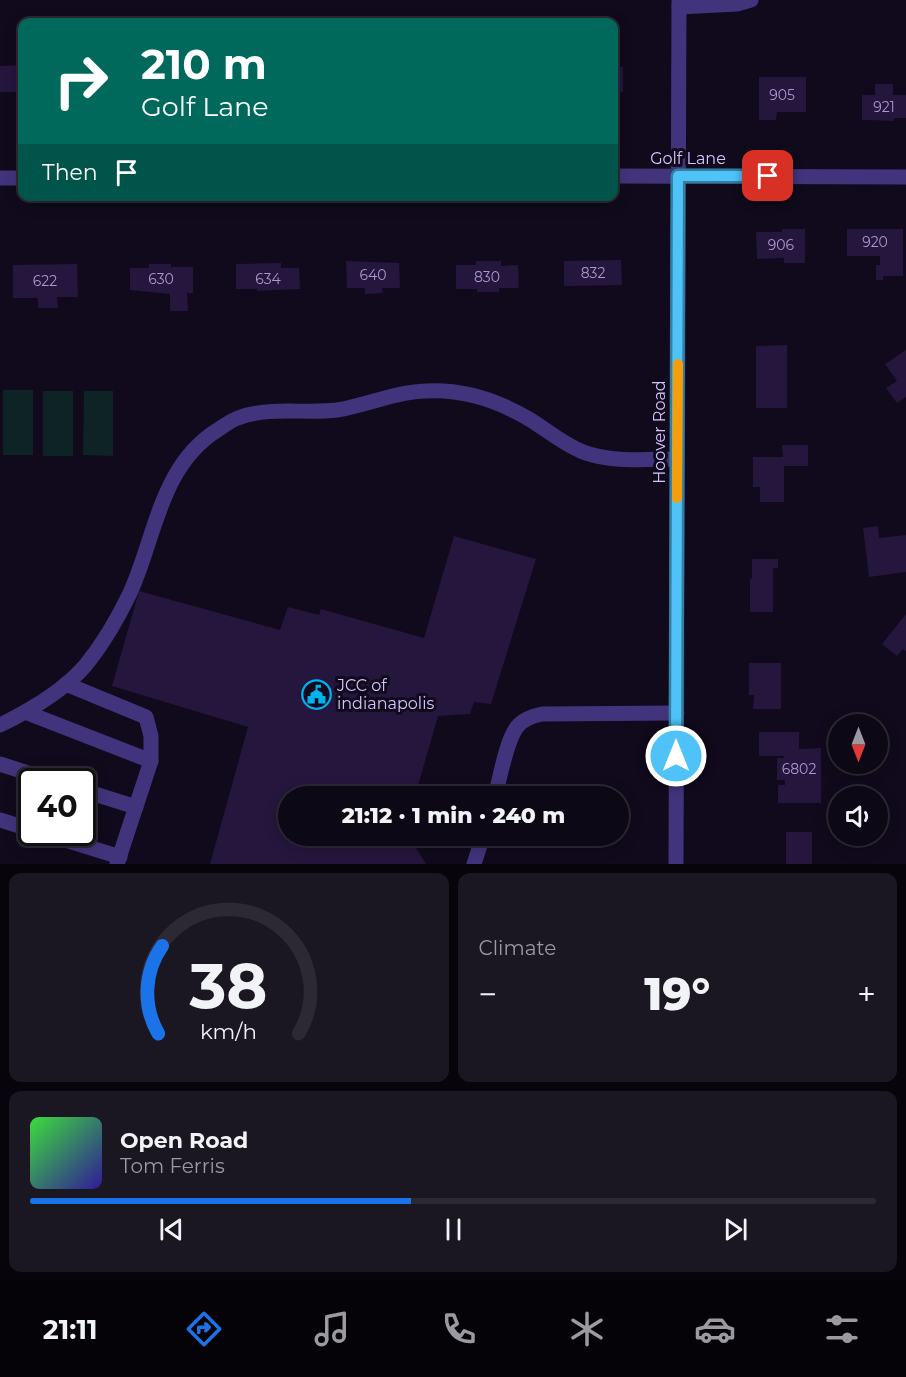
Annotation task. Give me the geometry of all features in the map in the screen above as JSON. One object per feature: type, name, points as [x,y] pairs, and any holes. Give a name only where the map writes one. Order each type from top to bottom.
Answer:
[{"type":"street","points":[[679,4],[737,4],[751,0]]},
{"type":"street","name":"Hoover Road","points":[[676,864],[679,4]]},
{"type":"street","name":"Golf Lane","points":[[618,176],[906,177]]},
{"type":"street","points":[[0,178],[18,178]]},
{"type":"street","points":[[0,725],[25,712],[66,684],[84,666],[98,647],[130,592],[166,492],[176,472],[209,435],[237,418],[259,413],[337,410],[394,395],[448,391],[480,396],[497,402],[530,419],[585,453],[624,459],[677,459]]},
{"type":"street","points":[[66,684],[146,717],[152,736],[151,761],[119,860],[80,846]]},
{"type":"street","points":[[25,712],[151,761]]},
{"type":"street","points":[[498,786],[512,737],[517,726],[529,717],[542,714],[676,713]]},
{"type":"street","points":[[0,764],[18,770]]},
{"type":"street","points":[[96,794],[136,807]]},
{"type":"street","points":[[0,820],[18,826]]},
{"type":"street","points":[[474,864],[480,846]]},
{"type":"green space","points":[[3,390],[33,390],[33,455],[3,455]]},
{"type":"green space","points":[[43,391],[73,391],[73,456],[43,456]]},
{"type":"green space","points":[[84,391],[113,391],[113,456],[83,455]]},
{"type":"building","points":[[18,65],[18,95],[17,92],[0,92],[0,66]]},
{"type":"building","points":[[618,67],[623,67],[623,92],[618,92]]},
{"type":"building","points":[[759,77],[806,77],[806,112],[777,112],[776,120],[759,120]]},
{"type":"building","points":[[875,84],[893,84],[893,95],[906,95],[906,118],[894,118],[894,121],[862,120],[862,95],[875,95]]},
{"type":"building","points":[[782,229],[805,229],[805,263],[784,263],[784,258],[757,259],[756,232],[782,232]]},
{"type":"building","points":[[847,229],[903,229],[903,276],[883,276],[883,280],[876,280],[876,265],[880,265],[880,256],[847,256]]},
{"type":"building","points":[[621,260],[622,285],[564,286],[564,261]]},
{"type":"building","points":[[346,261],[399,263],[400,288],[382,288],[383,293],[365,294],[365,288],[347,288]]},
{"type":"building","points":[[476,261],[501,261],[501,266],[518,265],[519,288],[499,288],[499,292],[456,289],[456,265],[476,265]]},
{"type":"building","points":[[281,263],[281,268],[299,268],[300,289],[257,291],[257,289],[236,289],[236,264]]},
{"type":"building","points":[[77,264],[78,297],[57,297],[58,308],[38,308],[38,298],[13,298],[13,265]]},
{"type":"building","points":[[149,264],[193,267],[193,293],[187,293],[188,311],[170,311],[170,294],[130,290],[130,268],[149,268]]},
{"type":"building","points":[[787,345],[787,408],[756,408],[756,346]]},
{"type":"building","points":[[906,350],[906,397],[897,403],[886,388],[897,381],[885,364]]},
{"type":"building","points":[[782,445],[808,445],[808,466],[784,466],[784,502],[760,502],[760,487],[753,487],[753,457],[783,457]]},
{"type":"building","points":[[878,526],[879,538],[906,535],[906,572],[869,577],[863,528]]},
{"type":"building","name":"JCC of indianapolis","points":[[454,536],[536,559],[491,704],[474,702],[470,714],[438,716],[418,786],[278,786],[278,846],[414,846],[426,864],[210,864],[248,727],[112,686],[139,591],[280,630],[288,607],[319,615],[321,609],[424,638]]},
{"type":"building","points":[[752,559],[778,559],[778,568],[773,568],[773,612],[750,612]]},
{"type":"building","points":[[906,614],[906,651],[903,649],[897,656],[882,644]]},
{"type":"building","points":[[749,663],[781,663],[781,709],[753,709],[754,695],[749,695]]},
{"type":"building","points":[[759,732],[799,732],[799,749],[821,748],[821,803],[778,803],[778,785],[785,785],[785,780],[777,780],[777,758],[784,758],[784,756],[759,756]]},
{"type":"building","points":[[786,832],[812,832],[812,864],[786,864]]},
{"type":"slow traffic","points":[[677,498],[678,364]]},
{"type":"place","name":"JCC of indianapolis","points":[[316,694]]},
{"type":"route","points":[[676,756],[678,176],[768,176]]}]
